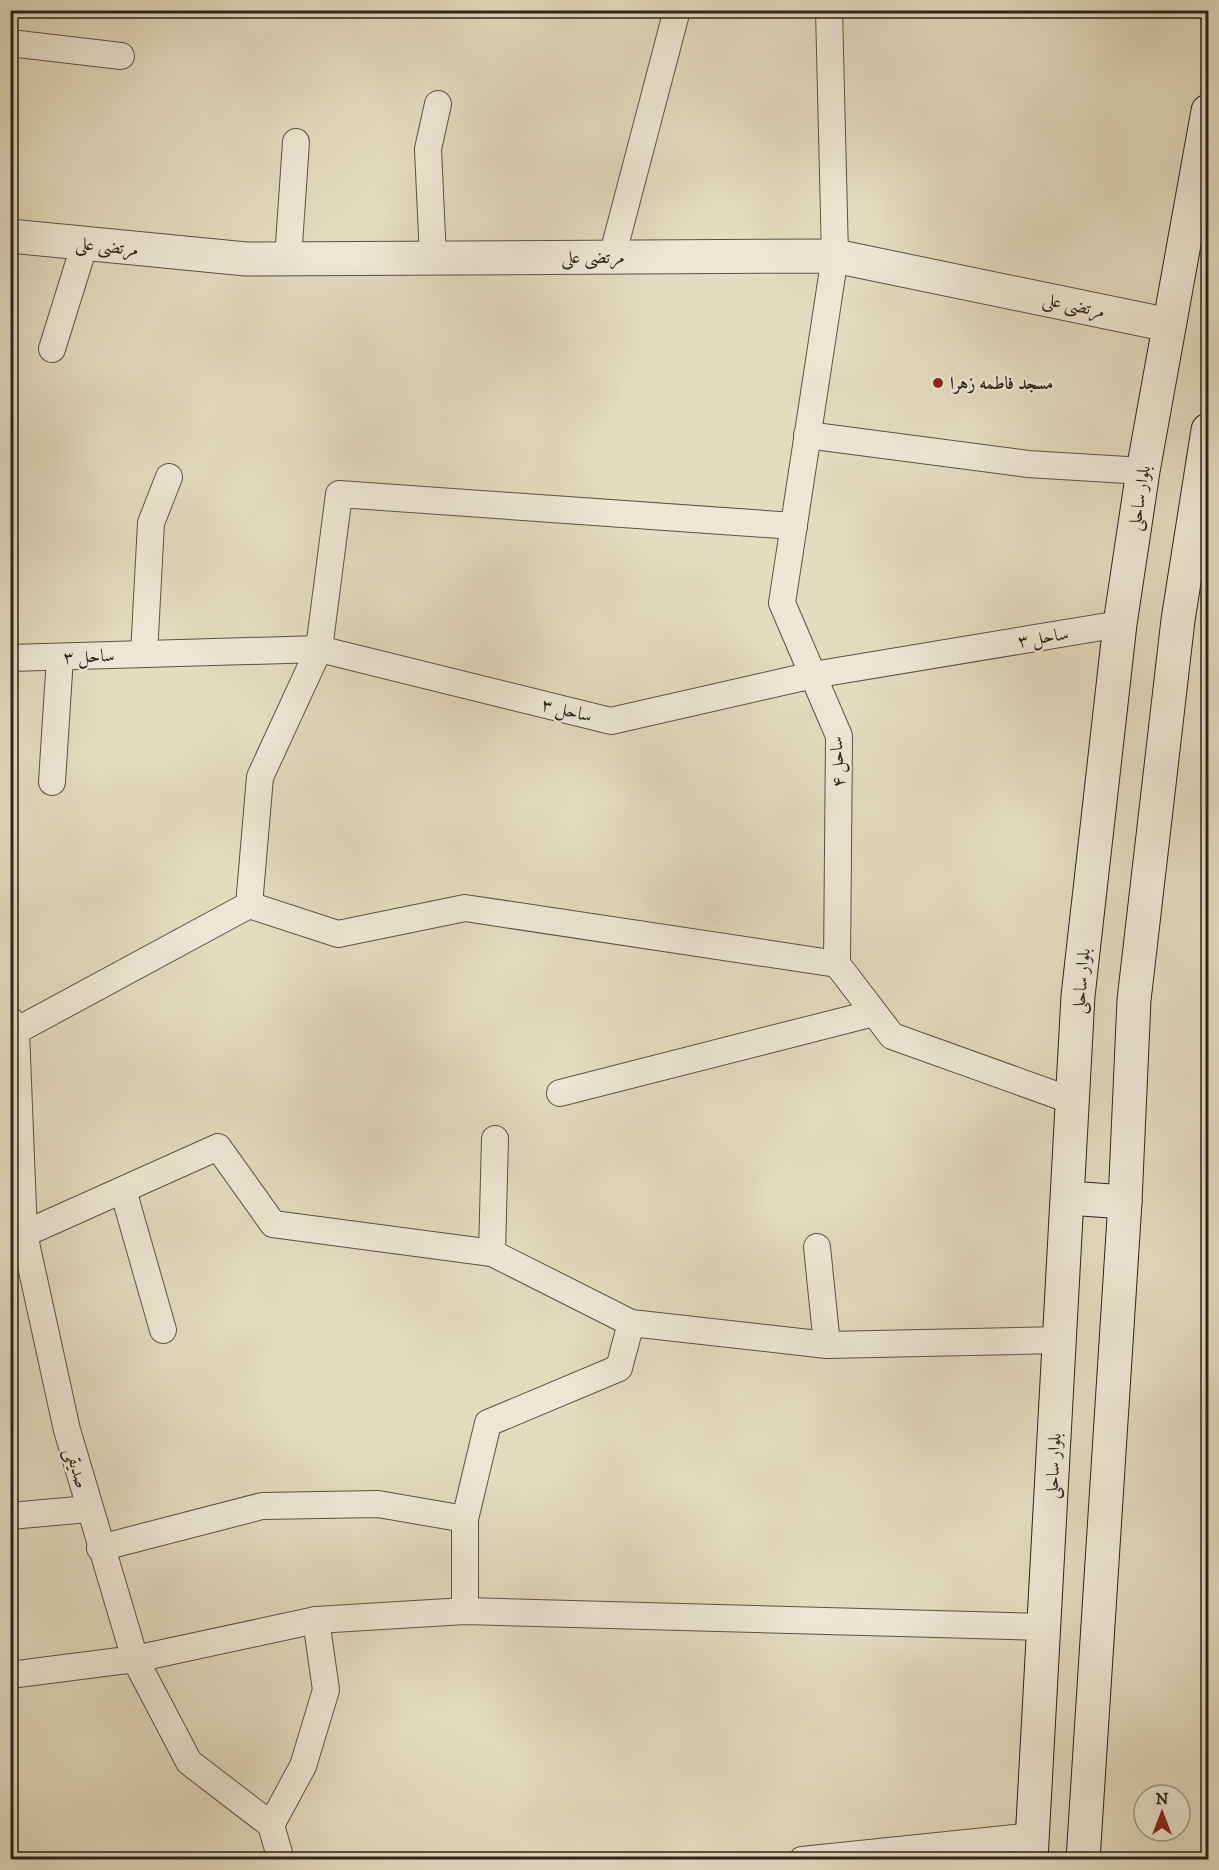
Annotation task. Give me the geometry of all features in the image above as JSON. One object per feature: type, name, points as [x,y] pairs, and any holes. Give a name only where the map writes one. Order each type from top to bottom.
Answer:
[{"type":"main road","name":"بلوار ساحلی","points":[[1032,1848],[1078,996],[1120,624],[1143,471],[1209,111]]},
{"type":"main road","name":"مرتضی علی","points":[[10,236],[246,259],[835,256],[1169,325]]},
{"type":"main road","points":[[1083,1860],[1125,1202],[1134,1000],[1178,620],[1209,430]]},
{"type":"main road","points":[[1068,1198],[1125,1202]]},
{"type":"street","points":[[612,257],[677,10]]},
{"type":"street","name":"ساحل ۴","points":[[829,10],[835,256],[782,603],[839,736],[837,964]]},
{"type":"street","points":[[10,43],[121,56]]},
{"type":"street","points":[[432,258],[428,149],[438,104]]},
{"type":"street","points":[[288,259],[296,142]]},
{"type":"street","points":[[52,349],[85,243]]},
{"type":"street","points":[[807,435],[1028,464],[1143,471]]},
{"type":"street","points":[[144,654],[151,523],[169,477]]},
{"type":"street","points":[[249,906],[260,777],[319,649],[339,494],[794,526]]},
{"type":"street","name":"ساحل ۳","points":[[10,658],[319,649],[611,721],[813,675],[1120,624]]},
{"type":"street","points":[[52,782],[60,657]]},
{"type":"street","points":[[14,1026],[249,906],[338,934],[465,908],[837,964],[892,1036],[1073,1101]]},
{"type":"street","points":[[560,1093],[874,1013]]},
{"type":"street","name":"صدیقی","points":[[14,1026],[24,1234],[20,1266],[100,1548],[135,1659],[189,1762],[271,1825]]},
{"type":"street","points":[[492,1253],[495,1139]]},
{"type":"street","points":[[24,1234],[218,1147],[273,1224],[492,1253],[631,1323],[827,1345],[1060,1340]]},
{"type":"street","points":[[123,1190],[163,1330]]},
{"type":"street","points":[[817,1247],[827,1345]]},
{"type":"street","points":[[465,1611],[465,1519],[488,1423],[619,1368],[631,1323]]},
{"type":"street","points":[[100,1548],[262,1506],[378,1504],[465,1519]]},
{"type":"street","points":[[10,1516],[89,1509]]},
{"type":"street","points":[[10,1675],[135,1659],[316,1620],[465,1611],[1045,1627]]},
{"type":"street","points":[[281,1860],[271,1825],[303,1766],[326,1690],[316,1620]]},
{"type":"street","points":[[802,1860],[1032,1848]]},
{"type":"place","name":"مسجد فاطمه زهرا","points":[[938,383]]}]
